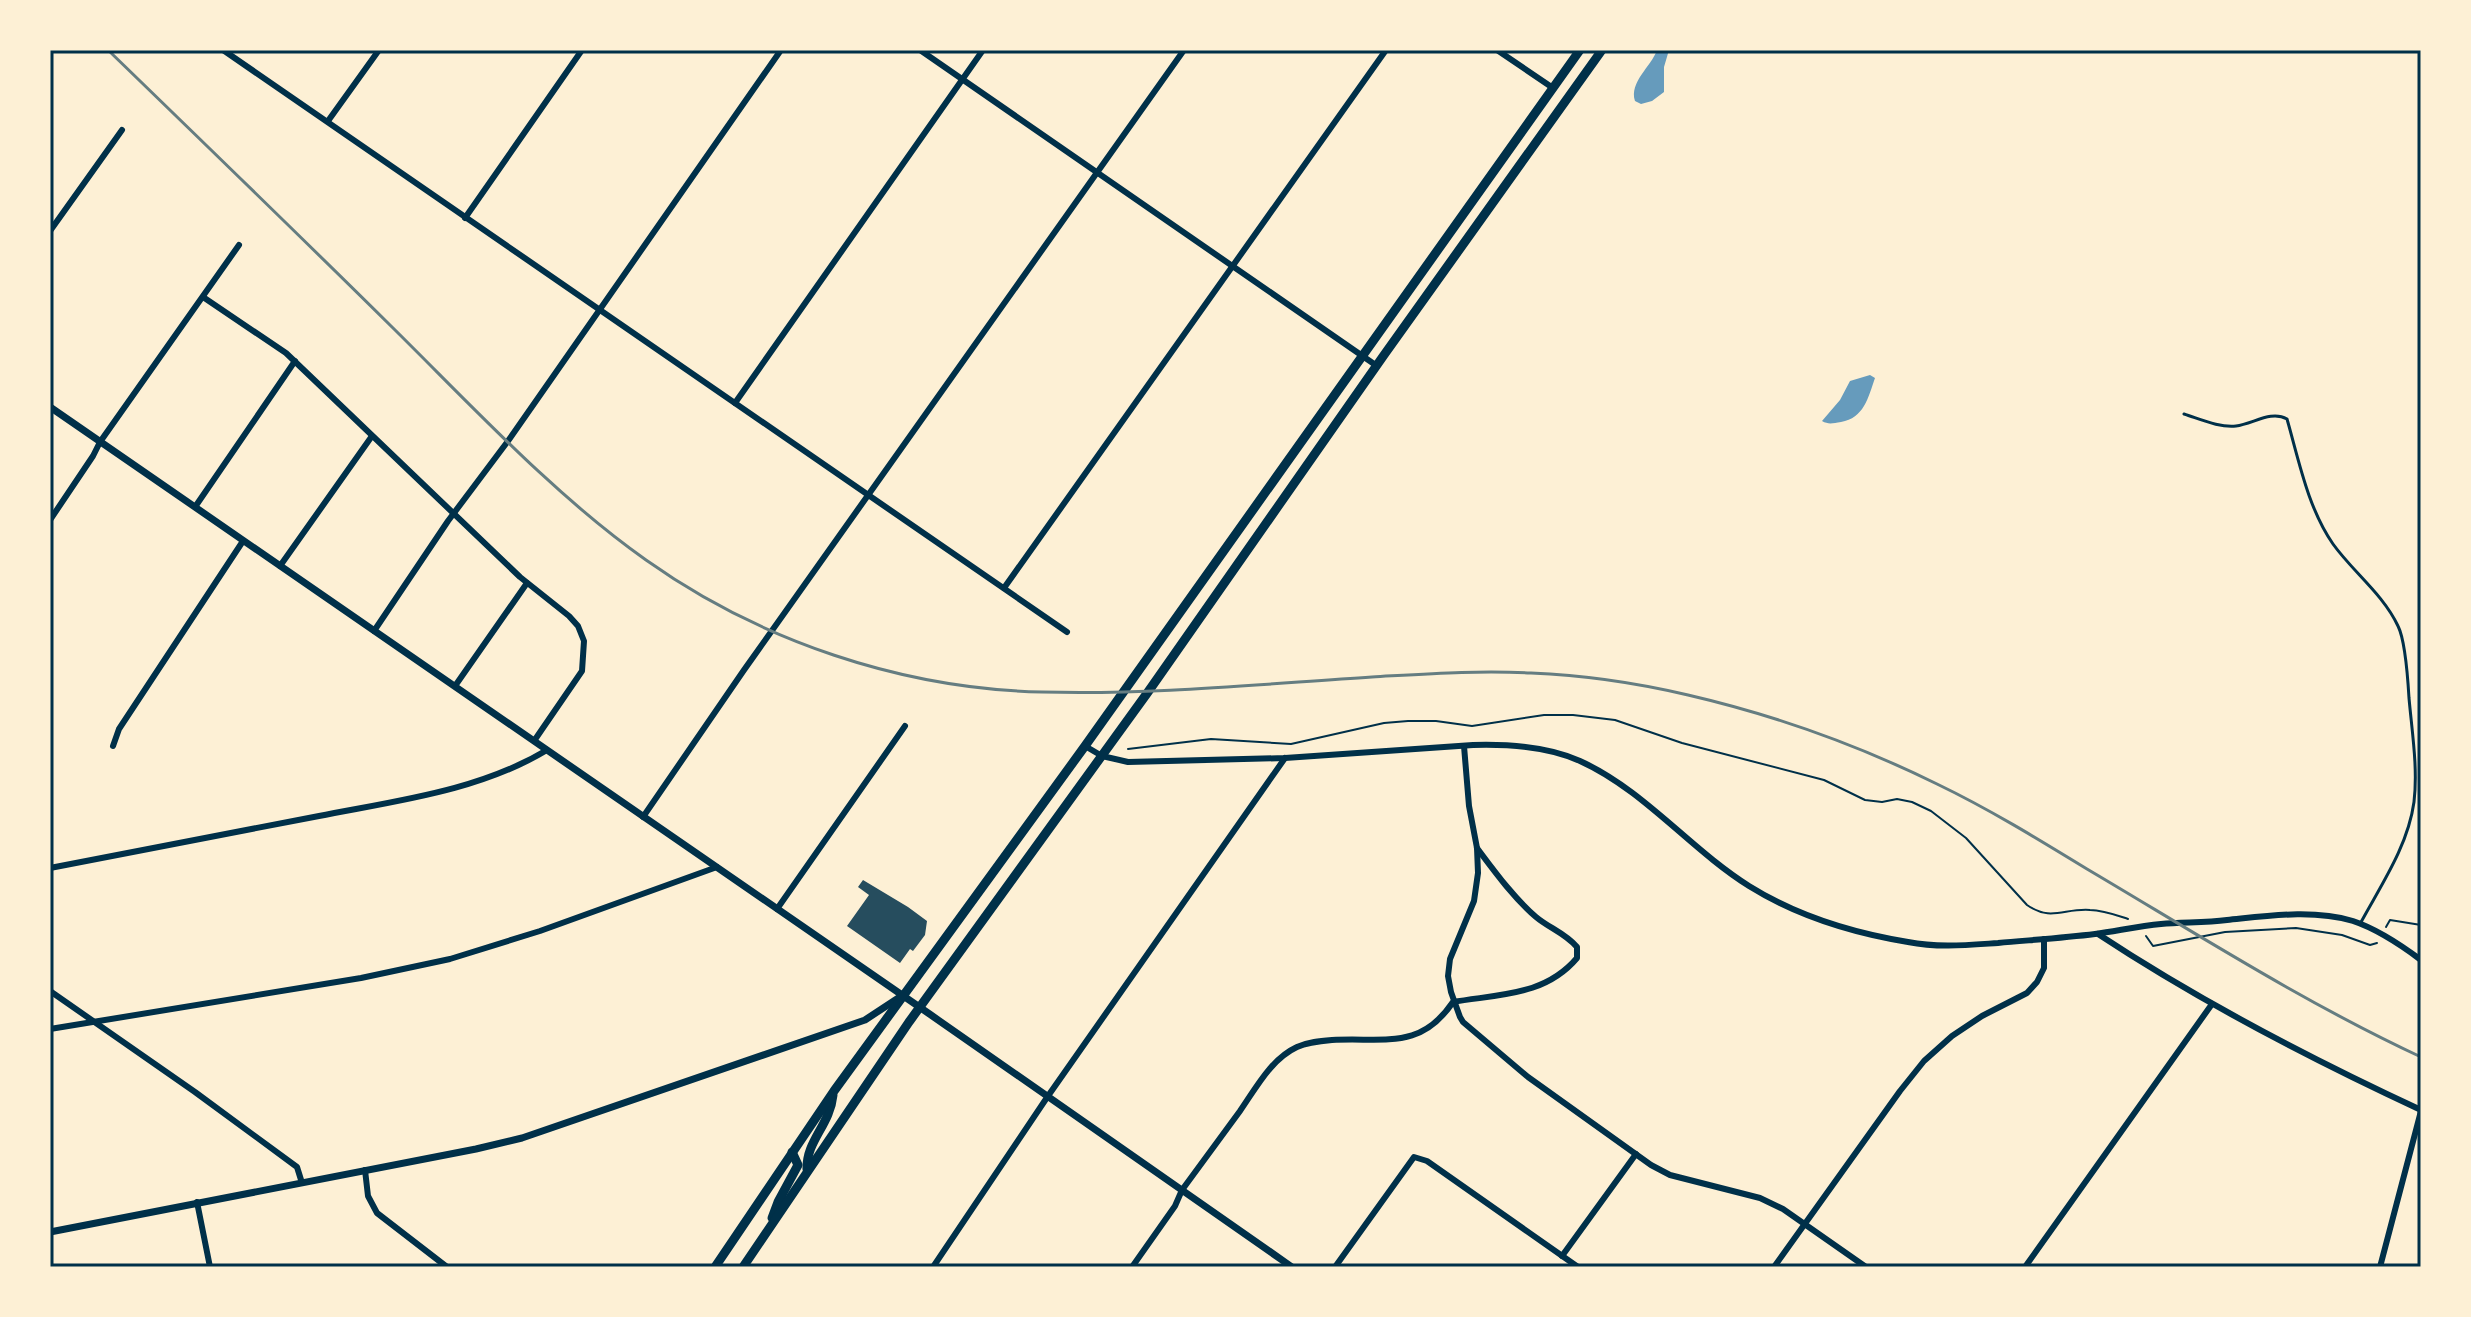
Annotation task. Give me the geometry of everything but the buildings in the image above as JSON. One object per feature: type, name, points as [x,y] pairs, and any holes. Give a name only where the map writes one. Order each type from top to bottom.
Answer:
[{"type":"main road","points":[[715,1267],[834,1091],[1085,746],[1580,50]]},
{"type":"main road","points":[[743,1267],[920,1007],[1102,756],[1602,50]]},
{"type":"main road","points":[[807,1171],[808,1151],[826,1121],[834,1091]]},
{"type":"main road","points":[[771,1225],[778,1202],[798,1165],[792,1152]]},
{"type":"street","points":[[223,50],[1067,632]]},
{"type":"street","points":[[328,121],[379,50]]},
{"type":"street","points":[[465,218],[582,50]]},
{"type":"street","points":[[374,631],[781,50]]},
{"type":"street","points":[[920,50],[1377,366]]},
{"type":"street","points":[[735,403],[983,50]]},
{"type":"street","points":[[643,817],[1184,50]]},
{"type":"street","points":[[1004,588],[1386,50]]},
{"type":"street","points":[[1497,50],[1553,88]]},
{"type":"street","points":[[50,231],[122,130]]},
{"type":"street","points":[[50,520],[100,442],[239,245]]},
{"type":"street","points":[[203,297],[286,353],[527,583],[578,626],[584,641],[582,671],[534,741]]},
{"type":"street","points":[[195,507],[295,361]]},
{"type":"street","points":[[50,407],[1292,1267]]},
{"type":"street","points":[[280,566],[372,436]]},
{"type":"street","points":[[113,746],[119,729],[243,541]]},
{"type":"street","points":[[455,686],[527,583]]},
{"type":"street","points":[[777,909],[905,726]]},
{"type":"street","points":[[1085,746],[1102,756],[1128,762],[1285,758],[1502,744],[1525,747],[1577,759],[1601,772],[1629,791],[1724,869],[1771,899],[1825,922],[1911,943],[1956,946],[2096,934],[2161,924],[2261,916],[2325,916],[2360,924],[2421,960]]},
{"type":"street","points":[[1464,746],[1478,873],[1474,901],[1450,959],[1448,976],[1453,1002],[1463,1022],[1528,1077],[1670,1175],[1760,1198],[1783,1209],[1866,1267]]},
{"type":"street","points":[[50,868],[426,797],[497,773],[547,750]]},
{"type":"street","points":[[933,1267],[1048,1096],[1285,758]]},
{"type":"street","points":[[1132,1267],[1175,1206],[1182,1190],[1283,1055],[1299,1045],[1317,1041],[1400,1039],[1418,1034],[1442,1018],[1453,1002],[1512,994],[1538,986],[1559,975],[1577,958],[1577,947],[1570,938],[1537,918],[1512,893],[1477,848]]},
{"type":"street","points":[[50,1029],[361,978],[450,959],[540,931],[717,867]]},
{"type":"street","points":[[2096,934],[2284,1044],[2421,1110],[2380,1267]]},
{"type":"street","points":[[1774,1267],[1911,1075],[1952,1036],[1982,1016],[2027,993],[2037,982],[2044,968],[2044,939]]},
{"type":"street","points":[[50,991],[297,1167],[302,1183]]},
{"type":"street","points":[[50,1232],[522,1138],[865,1020],[903,995]]},
{"type":"street","points":[[2025,1267],[2212,1004]]},
{"type":"street","points":[[1562,1256],[1636,1154]]},
{"type":"street","points":[[1335,1267],[1414,1157],[1427,1161],[1578,1267]]},
{"type":"street","points":[[365,1170],[368,1196],[377,1213],[447,1267]]},
{"type":"street","points":[[197,1202],[210,1267]]},
{"type":"lane","points":[[2184,414],[2234,426],[2271,416],[2287,419],[2303,479],[2321,525],[2334,546],[2385,605],[2400,628],[2411,718],[2414,798],[2407,832],[2397,858],[2360,924]]},
{"type":"path","points":[[1128,749],[1211,739],[1291,744],[1384,723],[1408,721],[1472,726],[1544,715],[1615,720],[1682,743],[1824,780],[1865,800],[1912,802],[1931,811],[1966,838],[2038,913],[2048,915],[2091,910],[2134,919]]},
{"type":"path","points":[[2385,930],[2390,920],[2421,925]]},
{"type":"path","points":[[2147,938],[2153,946],[2225,932],[2296,928],[2342,935],[2370,945],[2378,942]]},
{"type":"water","points":[[1657,50],[1669,50],[1664,67],[1664,92],[1652,101],[1641,104],[1635,101],[1635,87]]},
{"type":"water","points":[[1870,375],[1875,378],[1860,412],[1841,422],[1822,421],[1840,400],[1850,381]]},
{"type":"railway","points":[[108,50],[546,479],[646,560],[690,589],[784,637],[885,670],[937,682],[989,689],[1124,692],[1511,672],[1610,680],[1720,703],[1846,744],[1956,794],[2293,991],[2421,1057]]}]
